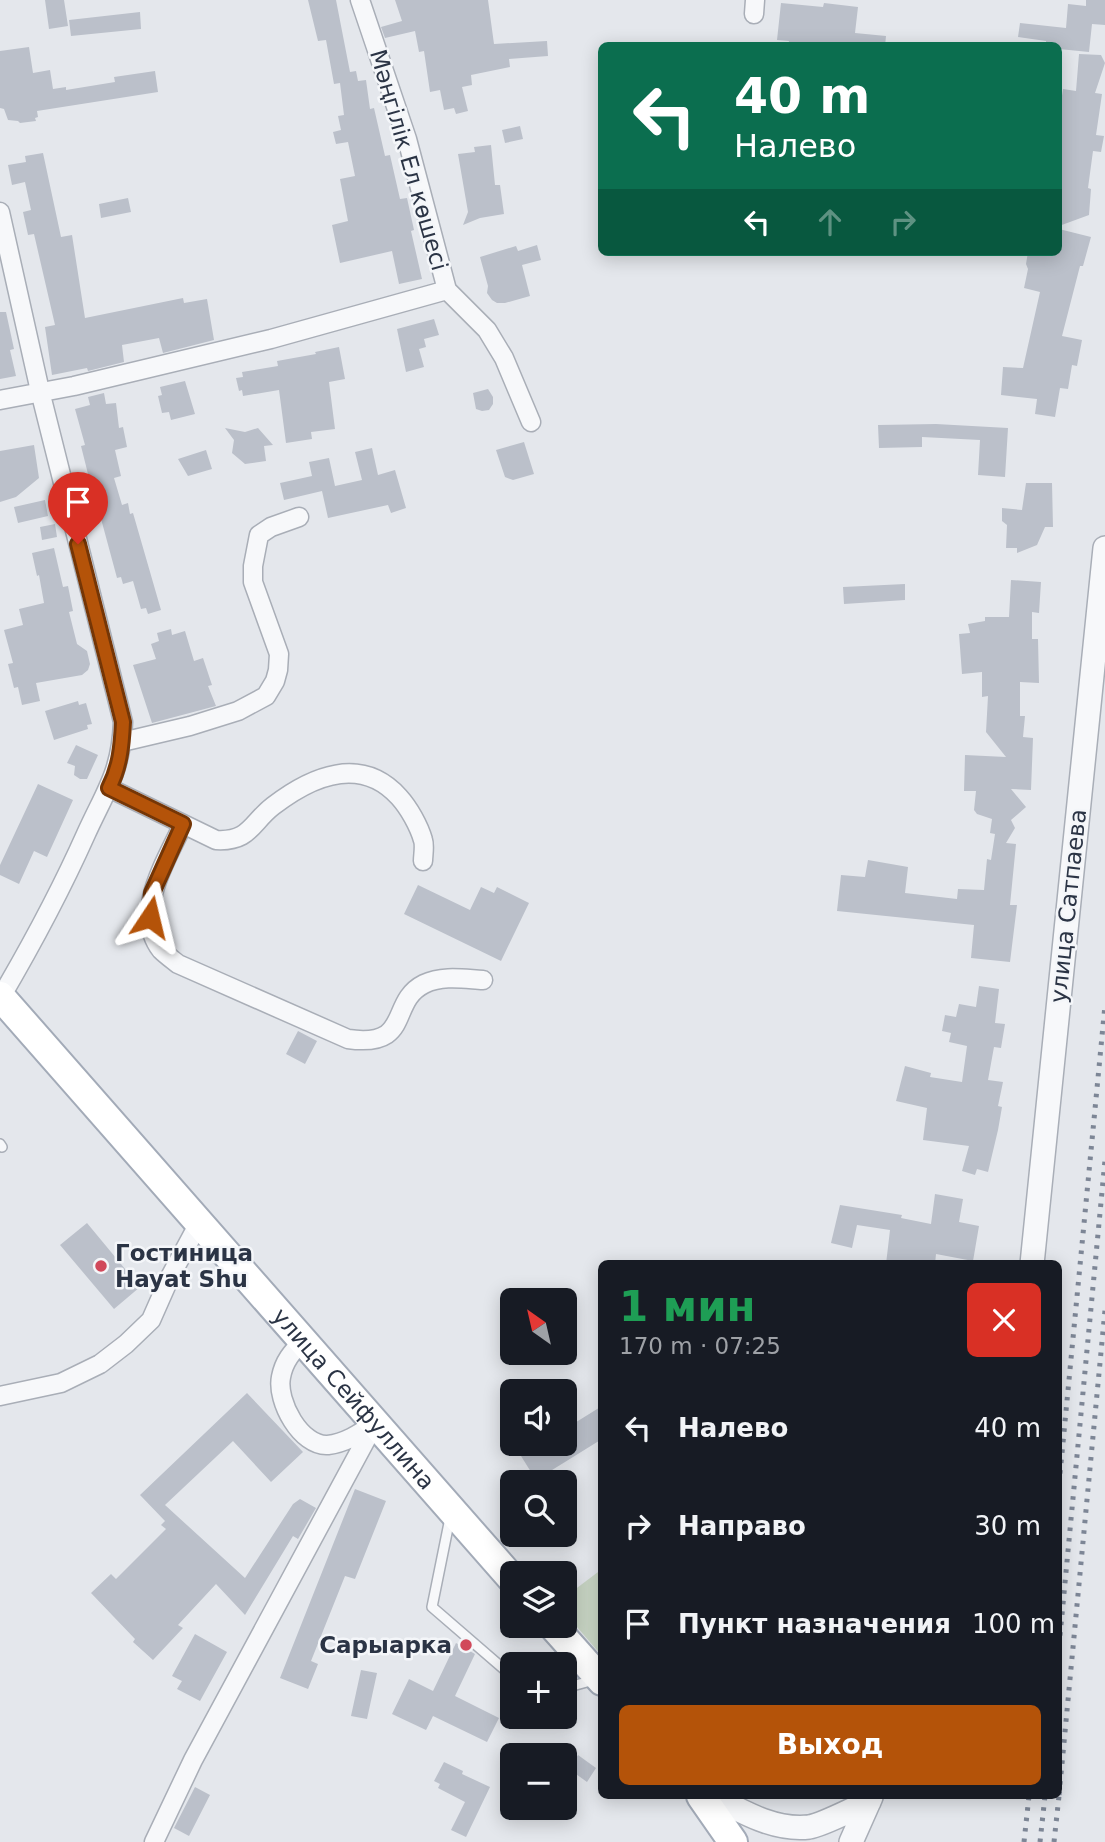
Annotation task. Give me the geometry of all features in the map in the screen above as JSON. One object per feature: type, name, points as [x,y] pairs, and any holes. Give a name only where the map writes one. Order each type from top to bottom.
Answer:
[{"type":"main road","name":"улица Сейфуллина","points":[[1,997],[500,1565]]},
{"type":"main road","points":[[564,1638],[598,1677]]},
{"type":"main road","points":[[703,1799],[733,1842]]},
{"type":"street","name":"Мәңгілік Ел көшесі","points":[[360,0],[407,139],[447,290],[487,330],[504,358],[531,422]]},
{"type":"street","points":[[0,212],[40,391],[123,722],[122,742],[114,778],[63,885],[1,997]]},
{"type":"street","points":[[0,400],[74,386],[271,339],[447,290]]},
{"type":"street","points":[[122,742],[226,715],[266,696],[278,670],[279,654],[253,582],[259,535],[271,527],[299,517]]},
{"type":"street","name":"улица Сатпаева","points":[[1032,1260],[1105,548]]},
{"type":"street","points":[[109,788],[216,840],[229,841],[251,830],[271,807],[293,792],[321,779],[356,772],[384,784],[406,805],[424,841],[423,861]]},
{"type":"street","points":[[183,824],[152,893],[150,917],[154,938],[163,952],[178,964],[348,1039],[363,1041],[374,1040],[390,1031],[412,995],[421,986],[447,978],[483,980]]},
{"type":"street","points":[[0,1396],[61,1383],[100,1364],[125,1344],[151,1320],[199,1223]]},
{"type":"street","points":[[303,1341],[288,1356],[280,1378],[281,1400],[302,1433],[313,1441],[326,1445],[354,1438],[375,1423]]},
{"type":"street","points":[[154,1842],[193,1760],[375,1423]]},
{"type":"street","points":[[718,1799],[752,1817],[780,1825],[810,1827],[870,1799]]},
{"type":"street","points":[[850,1842],[870,1799]]},
{"type":"lane","points":[[452,1510],[432,1607],[500,1667]]},
{"type":"lane","points":[[577,1685],[598,1681]]},
{"type":"green space","points":[[598,1572],[598,1651],[577,1627],[577,1588]]},
{"type":"building","points":[[45,0],[64,0],[68,26],[49,29]]},
{"type":"building","points":[[308,0],[336,0],[350,72],[356,71],[358,81],[366,80],[370,109],[374,108],[385,156],[390,155],[400,199],[407,198],[422,279],[399,284],[392,251],[340,263],[332,225],[348,221],[340,179],[355,176],[348,142],[336,144],[333,132],[341,130],[338,116],[344,115],[340,83],[334,84],[326,40],[318,41]]},
{"type":"building","points":[[395,0],[488,0],[494,44],[547,41],[548,56],[509,59],[510,67],[471,75],[472,85],[462,87],[468,111],[456,114],[454,108],[444,110],[440,90],[430,92],[424,51],[419,52],[415,31],[385,38],[381,27],[402,21]]},
{"type":"building","points":[[1086,0],[1105,0],[1105,25],[1092,24],[1089,52],[1062,49],[1062,42],[1018,37],[1020,23],[1066,28],[1068,4],[1086,6]]},
{"type":"building","points":[[781,3],[823,7],[824,3],[858,7],[855,33],[886,36],[885,42],[777,40]]},
{"type":"building","points":[[140,12],[141,29],[71,36],[69,20]]},
{"type":"building","points":[[29,47],[33,73],[50,70],[53,89],[66,87],[66,90],[115,82],[114,77],[155,71],[158,92],[37,111],[36,121],[20,123],[8,120],[4,109],[0,108],[0,51]]},
{"type":"building","points":[[1079,54],[1101,55],[1105,63],[1095,93],[1102,94],[1096,135],[1104,136],[1101,152],[1093,151],[1088,188],[1091,189],[1089,215],[1062,225],[1062,96],[1063,89],[1076,91]]},
{"type":"building","points":[[520,126],[523,139],[505,143],[502,130]]},
{"type":"building","points":[[491,145],[495,185],[500,185],[504,214],[480,218],[463,225],[468,212],[458,154],[475,152],[474,147]]},
{"type":"building","points":[[43,153],[61,237],[72,235],[85,318],[183,298],[184,303],[207,299],[214,340],[163,353],[159,338],[122,345],[124,362],[88,371],[87,368],[52,375],[45,327],[55,325],[34,234],[28,235],[23,212],[31,210],[25,182],[12,185],[8,165],[26,162],[25,156]]},
{"type":"building","points":[[128,198],[131,212],[101,218],[99,204]]},
{"type":"building","points":[[1062,230],[1091,237],[1083,266],[1080,266],[1062,336],[1082,340],[1077,366],[1072,365],[1068,389],[1060,388],[1055,417],[1035,414],[1037,399],[1001,395],[1003,367],[1023,368],[1040,292],[1024,288],[1028,269],[1027,256],[1062,256]]},
{"type":"building","points":[[537,245],[541,260],[522,265],[530,296],[505,303],[492,300],[487,293],[488,286],[480,257],[516,246],[518,251]]},
{"type":"building","points":[[0,312],[6,312],[14,349],[10,350],[16,376],[0,379]]},
{"type":"building","points":[[434,319],[439,335],[424,339],[426,347],[419,349],[424,367],[406,372],[397,329]]},
{"type":"building","points":[[339,347],[345,379],[329,382],[335,429],[311,432],[312,439],[286,443],[279,390],[243,396],[236,378],[243,377],[242,372],[278,366],[277,361]]},
{"type":"building","points":[[185,381],[195,414],[171,420],[169,412],[162,413],[158,396],[162,395],[160,387]]},
{"type":"building","points":[[488,389],[493,397],[493,404],[489,410],[476,409],[473,393]]},
{"type":"building","points":[[104,393],[106,404],[116,403],[119,428],[123,427],[127,447],[115,450],[121,476],[114,478],[122,505],[128,503],[130,514],[133,513],[161,610],[148,614],[146,608],[141,609],[133,581],[123,584],[121,577],[117,578],[100,515],[91,518],[83,489],[81,476],[88,474],[81,446],[85,445],[75,409],[90,405],[88,397]]},
{"type":"building","points":[[936,424],[1008,428],[1005,477],[978,475],[980,440],[922,437],[922,447],[879,448],[878,425]]},
{"type":"building","points":[[225,428],[245,432],[258,428],[273,445],[264,446],[266,461],[245,464],[232,453],[234,440]]},
{"type":"building","points":[[524,442],[534,474],[513,480],[505,477],[496,450]]},
{"type":"building","points":[[34,445],[39,478],[16,497],[0,502],[0,451]]},
{"type":"building","points":[[372,448],[378,475],[395,470],[406,508],[391,513],[388,505],[328,518],[322,491],[284,500],[280,483],[312,476],[309,462],[329,458],[335,486],[362,480],[355,452]]},
{"type":"building","points":[[206,450],[212,469],[188,476],[178,459]]},
{"type":"building","points":[[1026,483],[1052,483],[1053,527],[1045,527],[1037,545],[1017,553],[1017,548],[1006,548],[1007,525],[1002,521],[1002,508],[1022,510]]},
{"type":"building","points":[[45,500],[48,516],[18,523],[14,507]]},
{"type":"building","points":[[55,524],[57,537],[42,540],[40,527]]},
{"type":"building","points":[[54,548],[63,587],[68,586],[73,611],[69,612],[77,644],[87,651],[90,664],[82,675],[36,683],[40,701],[22,705],[8,664],[13,663],[4,630],[23,625],[19,609],[44,603],[32,553]]},
{"type":"building","points":[[1011,580],[1041,582],[1039,613],[1032,612],[1032,639],[1038,639],[1039,683],[1020,682],[1020,716],[1025,716],[1023,737],[1033,738],[1031,790],[1011,789],[1026,807],[1011,820],[1015,828],[1006,843],[1016,844],[1010,905],[1017,905],[1010,962],[971,958],[974,925],[837,911],[841,875],[865,877],[868,860],[908,867],[905,893],[957,899],[958,889],[984,890],[987,859],[991,860],[995,834],[990,833],[992,819],[977,814],[974,810],[976,791],[964,791],[965,755],[1006,757],[986,732],[988,696],[982,697],[982,672],[962,674],[959,634],[970,633],[968,624],[985,621],[985,617],[1009,617]]},
{"type":"building","points":[[905,584],[905,600],[844,604],[843,587]]},
{"type":"building","points":[[171,629],[172,635],[185,631],[194,661],[203,658],[212,685],[208,686],[216,706],[152,723],[133,665],[156,659],[151,644],[159,641],[157,633]]},
{"type":"building","points":[[78,701],[79,705],[86,703],[92,724],[87,725],[88,729],[54,740],[45,711]]},
{"type":"building","points":[[76,745],[98,755],[87,779],[74,775],[75,766],[67,763]]},
{"type":"building","points":[[38,784],[73,800],[47,857],[34,851],[19,884],[0,875],[0,865]]},
{"type":"building","points":[[418,885],[470,910],[481,887],[494,893],[497,887],[529,903],[501,961],[404,914]]},
{"type":"building","points":[[979,986],[999,989],[995,1023],[1005,1024],[1001,1048],[994,1047],[988,1080],[1003,1082],[998,1106],[1002,1107],[998,1130],[988,1172],[977,1169],[975,1175],[962,1171],[969,1146],[923,1140],[927,1108],[896,1101],[905,1066],[931,1073],[930,1077],[962,1082],[967,1046],[949,1042],[951,1033],[942,1031],[945,1015],[956,1017],[959,1004],[976,1007]]},
{"type":"building","points":[[298,1031],[317,1041],[305,1064],[286,1054]]},
{"type":"building","points":[[935,1194],[963,1199],[959,1222],[979,1226],[973,1260],[936,1254],[935,1260],[886,1260],[890,1230],[857,1225],[852,1248],[831,1243],[840,1205],[902,1215],[901,1218],[931,1224]]},
{"type":"building","name":"Гостиница Hayat Shu","points":[[87,1223],[140,1287],[114,1309],[60,1245]]},
{"type":"building","points":[[247,1393],[303,1452],[271,1482],[233,1441],[165,1505],[245,1578],[293,1504],[300,1499],[316,1508],[298,1539],[293,1536],[245,1615],[216,1584],[178,1625],[183,1628],[153,1660],[133,1642],[135,1639],[91,1593],[111,1574],[116,1579],[166,1529],[161,1525],[165,1521],[140,1495]]},
{"type":"building","points":[[598,1408],[598,1441],[577,1455],[577,1422]]},
{"type":"building","points":[[521,1456],[575,1456],[552,1470],[530,1470]]},
{"type":"building","points":[[355,1489],[386,1501],[355,1579],[345,1576],[311,1661],[318,1664],[308,1689],[280,1678]]},
{"type":"building","points":[[195,1634],[227,1652],[200,1701],[177,1689],[182,1681],[172,1676]]},
{"type":"building","points":[[456,1643],[475,1654],[455,1696],[499,1718],[487,1742],[433,1716],[426,1730],[392,1714],[409,1679],[433,1691]]},
{"type":"building","points":[[361,1670],[377,1673],[367,1719],[351,1716]]},
{"type":"building","points":[[577,1757],[596,1768],[587,1782],[577,1775]]},
{"type":"building","points":[[444,1762],[490,1787],[466,1837],[451,1830],[465,1802],[438,1788],[440,1784],[434,1781]]},
{"type":"building","points":[[195,1787],[210,1795],[189,1836],[174,1828]]},
{"type":"railway","points":[[1062,1453],[1105,1005]]},
{"type":"railway","points":[[1062,1614],[1105,1160]]},
{"type":"railway","points":[[1062,1763],[1105,1310]]},
{"type":"railway","points":[[1024,1842],[1029,1799]]},
{"type":"railway","points":[[1040,1842],[1045,1799]]},
{"type":"railway","points":[[1054,1842],[1059,1799]]},
{"type":"place","name":"Гостиница Hayat Shu","points":[[101,1266]]},
{"type":"place","name":"Сарыарка","points":[[466,1645]]},
{"type":"route","points":[[78,544],[123,722],[122,749],[109,788],[183,824],[152,893],[150,917]]}]
